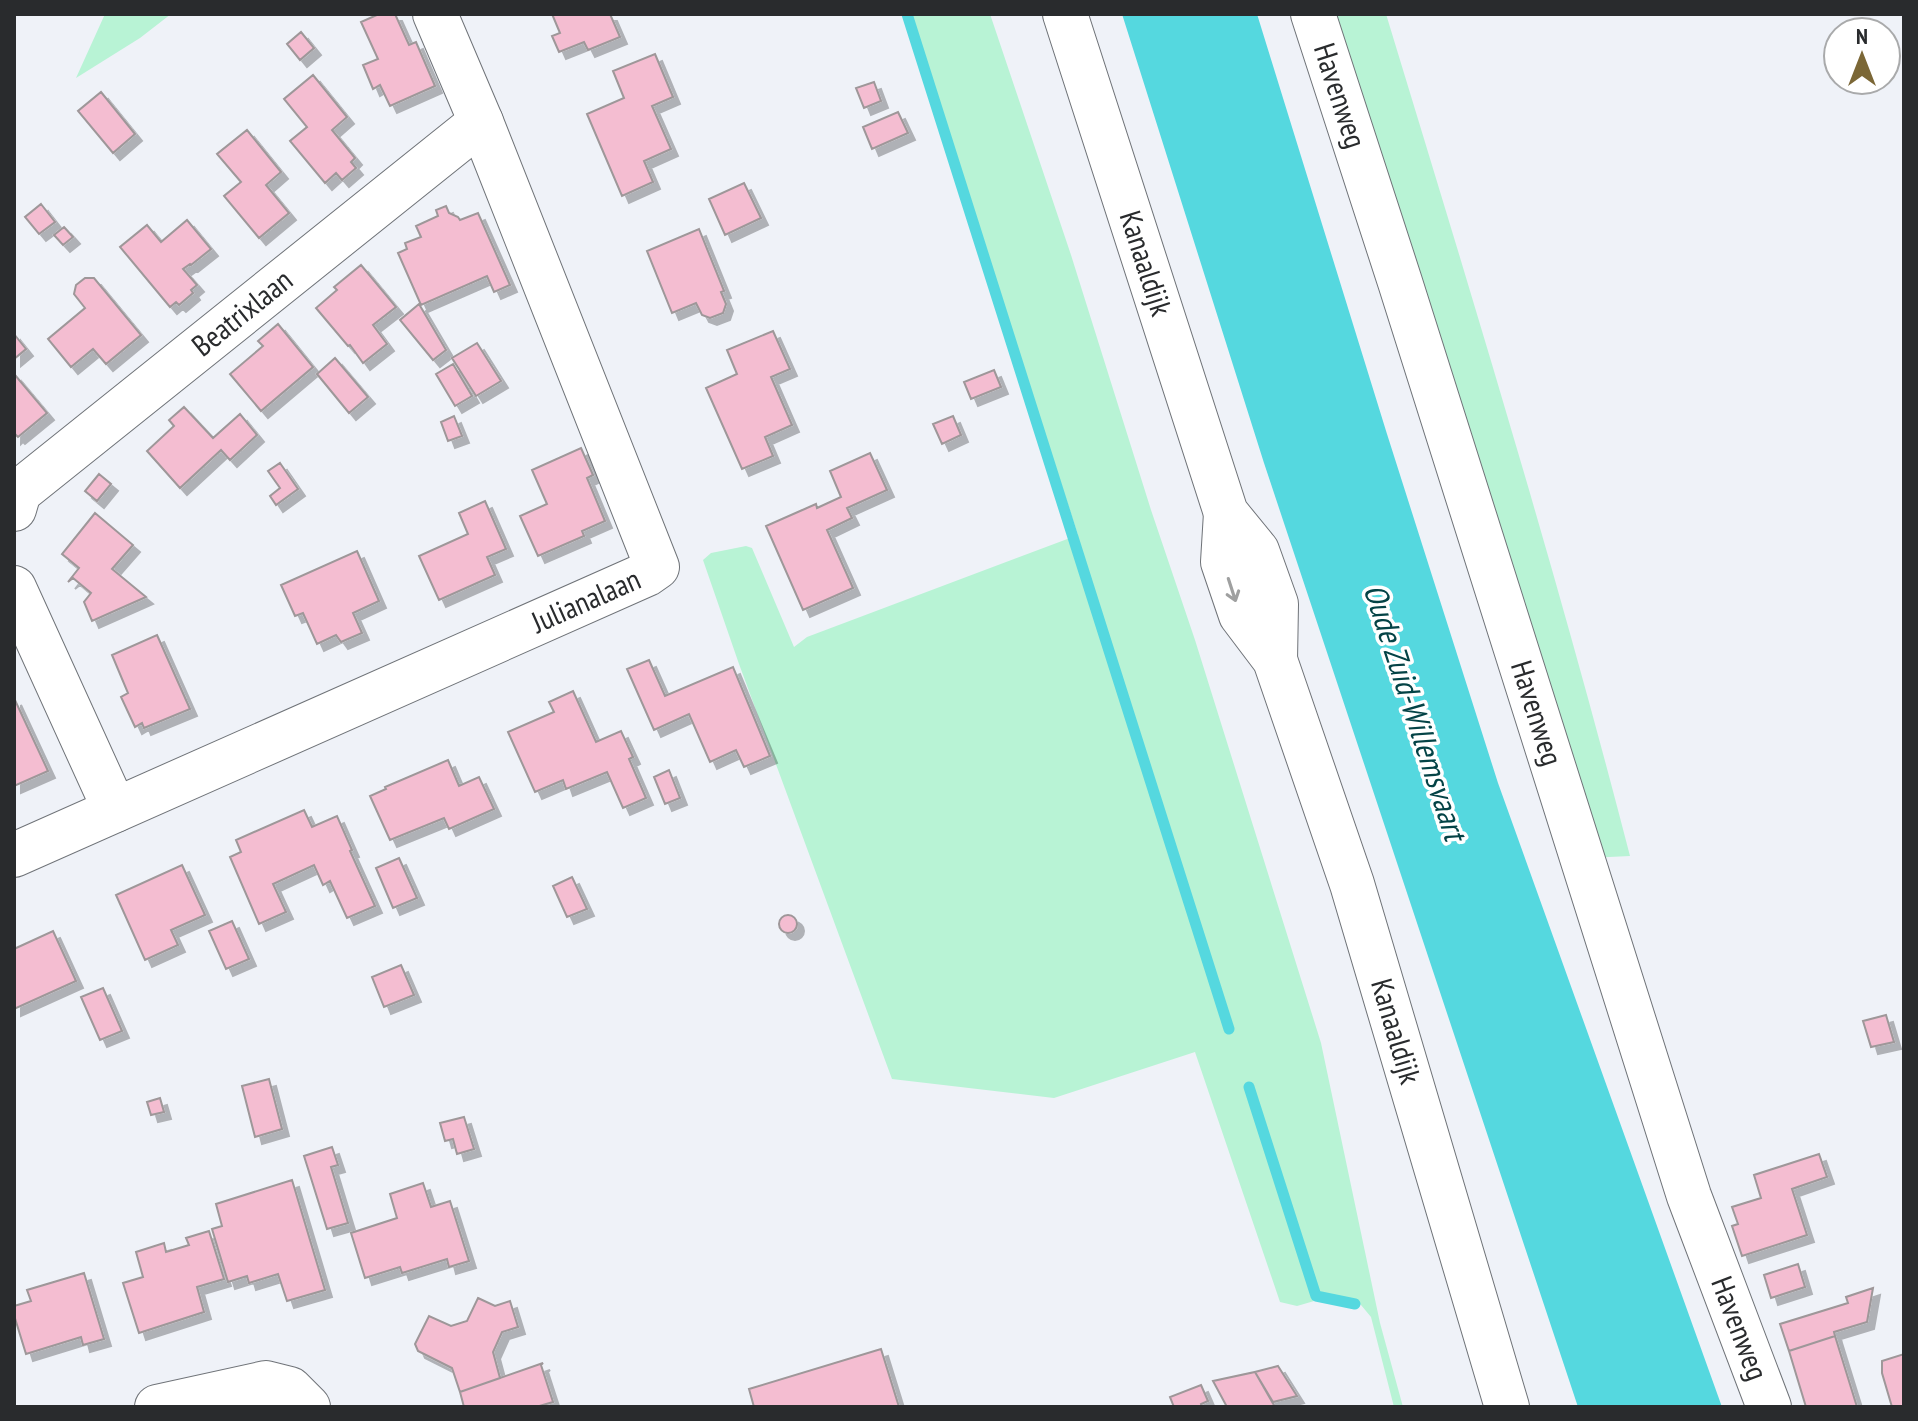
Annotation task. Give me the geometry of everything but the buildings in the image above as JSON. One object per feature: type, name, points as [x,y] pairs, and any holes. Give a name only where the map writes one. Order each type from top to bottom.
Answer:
[{"type":"street","name":"Julianalaan","points":[[14,855],[633,581],[657,567],[481,122],[435,14]]},
{"type":"street","name":"Kanaaldijk","points":[[1065,14],[1226,513],[1257,551],[1276,604],[1275,660],[1352,884],[1507,1407]]},
{"type":"street","name":"Havenweg","points":[[1313,14],[1689,1196],[1769,1407]]},
{"type":"street","name":"Beatrixlaan","points":[[14,509],[19,492],[481,122]]},
{"type":"street","points":[[14,588],[115,810]]},
{"type":"street","points":[[157,1407],[266,1383],[290,1389],[308,1407]]},
{"type":"green space","points":[[105,14],[171,14],[140,38],[76,78]]},
{"type":"green space","points":[[906,14],[990,14],[1195,640],[1321,1043],[1380,1323],[1403,1407],[1394,1407],[1371,1317],[1356,1299],[1328,1297],[1297,1306],[1280,1302],[1195,1052],[1054,1098],[892,1079],[739,664],[703,560],[711,553],[746,546],[752,548],[794,647],[807,637],[1078,535]]},
{"type":"green space","points":[[1320,14],[1386,14],[1543,539],[1630,856],[1588,858]]},
{"type":"water","name":"Oude Zuid-Willemsvaart","points":[[1122,14],[1257,14],[1498,783],[1722,1407],[1578,1407],[1264,463]]},
{"type":"waterway","points":[[907,14],[1229,1029]]},
{"type":"waterway","points":[[1249,1087],[1316,1296],[1355,1304]]}]
